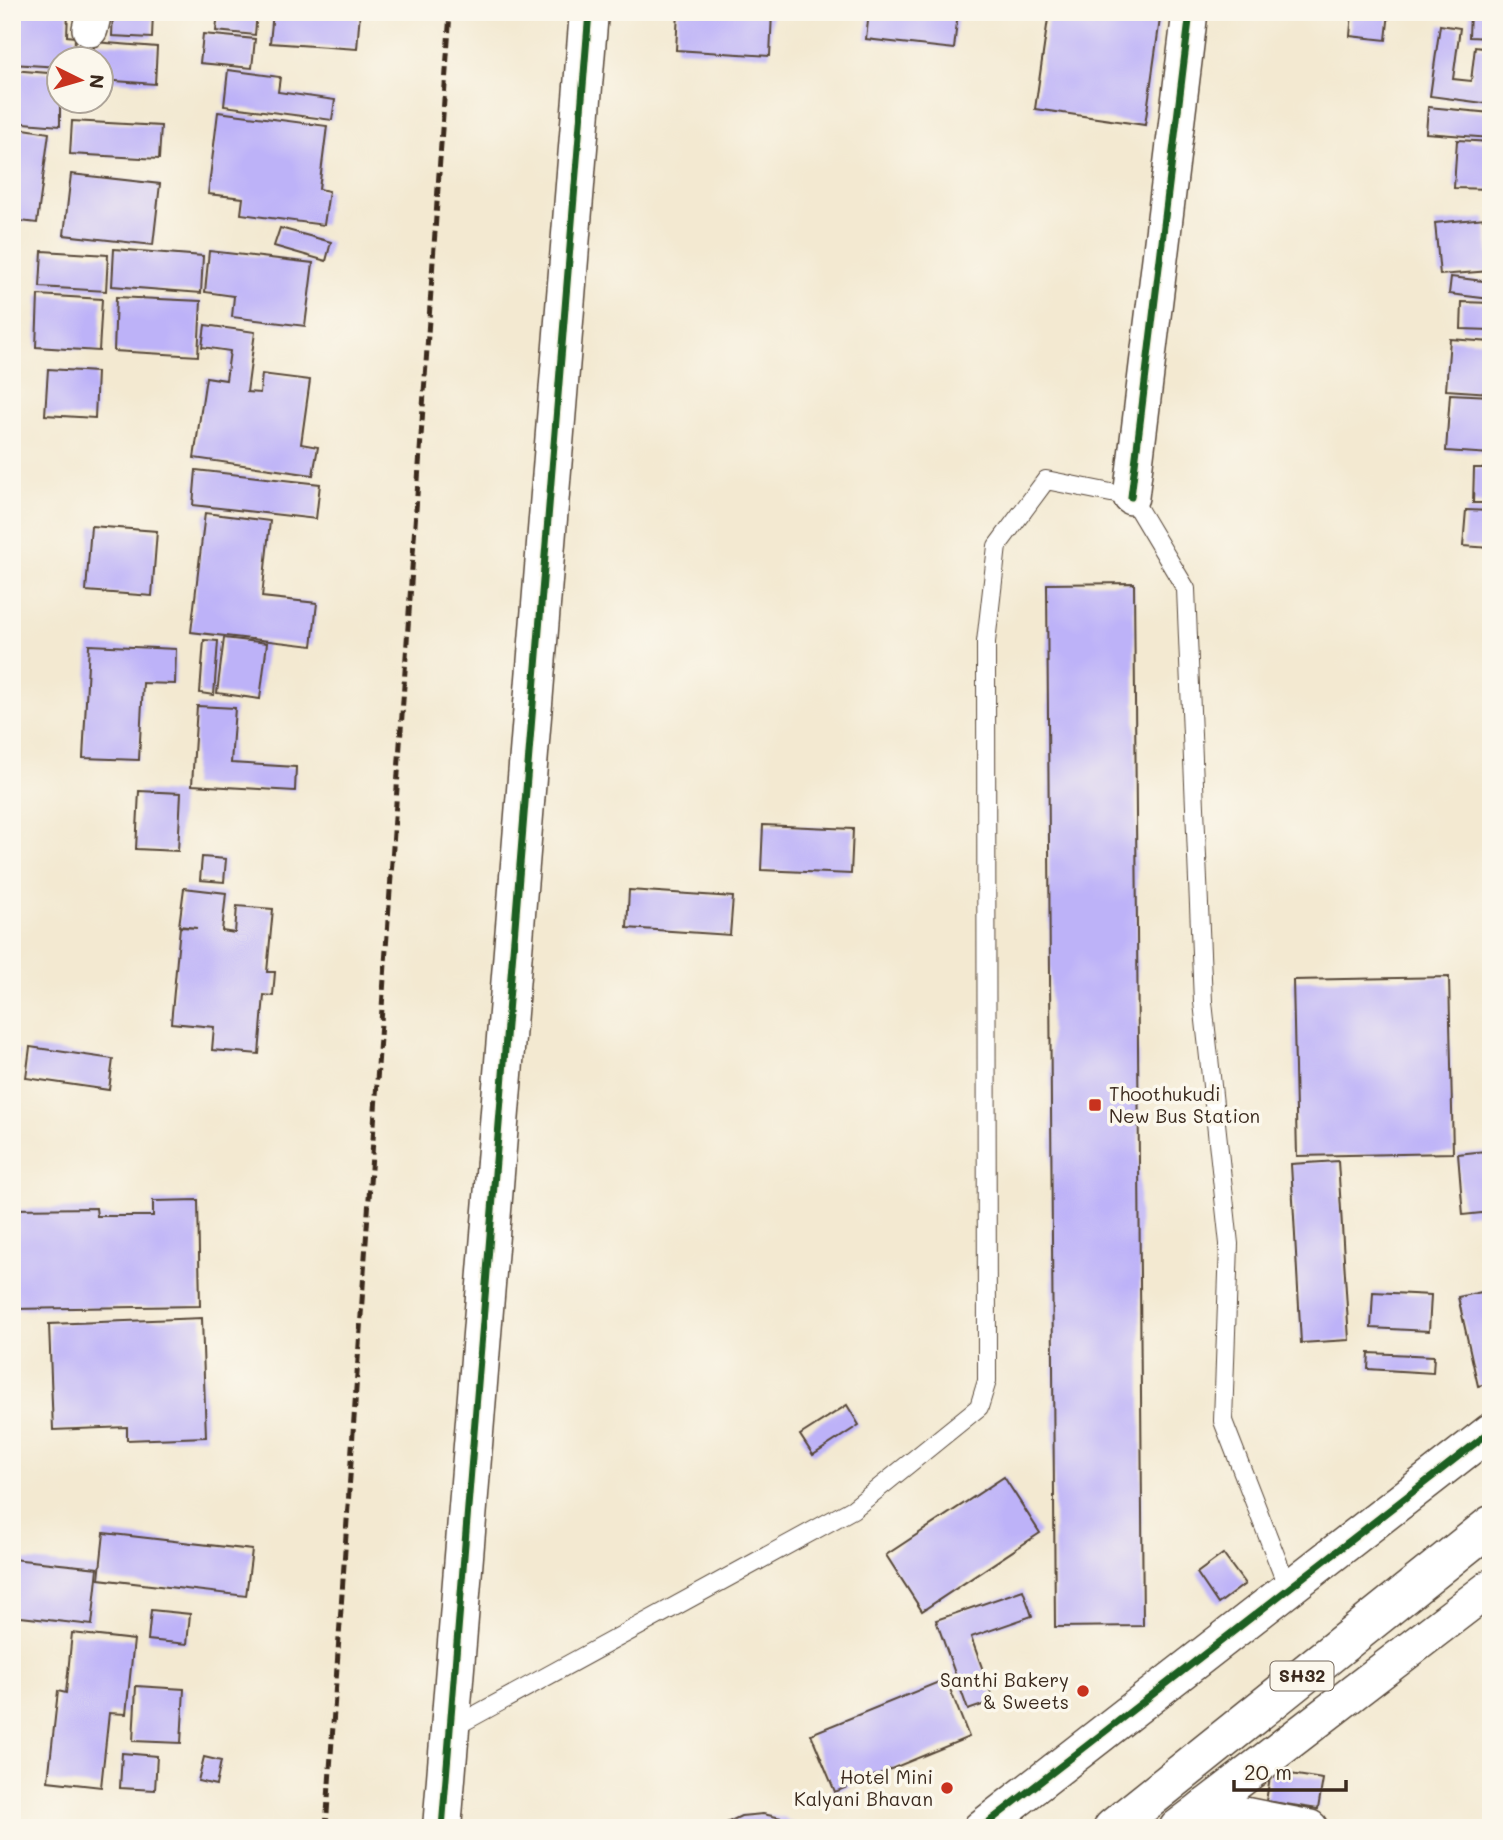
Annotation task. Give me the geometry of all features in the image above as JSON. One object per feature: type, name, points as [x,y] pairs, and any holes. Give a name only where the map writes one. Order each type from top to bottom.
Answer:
[{"type":"street","points":[[442,1828],[589,12]]},
{"type":"street","points":[[1131,497],[1190,12]]},
{"type":"street","points":[[981,1828],[1491,1431]]},
{"type":"street","name":"SH32","points":[[1113,1828],[1491,1525]]},
{"type":"street","points":[[1177,1828],[1202,1817],[1491,1587]]},
{"type":"street","points":[[1202,1817],[1310,1828]]},
{"type":"lane","points":[[450,1728],[853,1509],[979,1407],[987,1381],[986,642],[997,546],[1046,480],[1131,497],[1186,589],[1203,1002],[1228,1244],[1223,1422],[1288,1588]]},
{"type":"building","points":[[12,12],[68,12],[67,36],[75,37],[75,46],[46,46],[46,66],[12,64]]},
{"type":"building","points":[[113,12],[153,12],[152,38],[112,36]]},
{"type":"building","points":[[218,12],[257,12],[255,35],[216,31]]},
{"type":"building","points":[[273,12],[360,12],[357,49],[270,43]]},
{"type":"building","points":[[678,12],[772,12],[770,56],[676,50]]},
{"type":"building","points":[[869,12],[958,12],[954,49],[866,39]]},
{"type":"building","points":[[1049,12],[1161,12],[1145,125],[1035,109]]},
{"type":"building","points":[[1352,12],[1389,12],[1386,40],[1350,36]]},
{"type":"building","points":[[1470,12],[1491,12],[1491,38],[1469,37]]},
{"type":"building","points":[[1440,25],[1460,28],[1453,79],[1471,81],[1475,47],[1491,49],[1491,104],[1430,96]]},
{"type":"building","points":[[203,34],[255,39],[252,68],[200,63]]},
{"type":"building","points":[[94,42],[157,47],[155,84],[116,81],[116,46],[94,46]]},
{"type":"building","points":[[12,70],[46,73],[46,116],[60,116],[60,126],[12,122]]},
{"type":"building","points":[[228,70],[280,77],[278,92],[335,100],[332,120],[224,106]]},
{"type":"building","points":[[1428,107],[1491,113],[1491,138],[1426,133]]},
{"type":"building","points":[[218,112],[327,126],[319,189],[329,191],[324,225],[241,214],[243,198],[208,194]]},
{"type":"building","points":[[72,121],[161,126],[159,159],[70,154]]},
{"type":"building","points":[[12,127],[49,133],[37,223],[12,220]]},
{"type":"building","points":[[1457,140],[1491,142],[1491,189],[1454,188]]},
{"type":"building","points":[[71,174],[160,184],[153,245],[64,235]]},
{"type":"building","points":[[1485,218],[1490,271],[1440,275],[1435,223]]},
{"type":"building","points":[[280,228],[331,242],[326,261],[274,246]]},
{"type":"building","points":[[114,249],[203,256],[201,293],[112,286]]},
{"type":"building","points":[[42,251],[108,255],[106,291],[40,287]]},
{"type":"building","points":[[209,251],[313,263],[305,326],[232,317],[234,296],[205,292]]},
{"type":"building","points":[[1451,277],[1491,282],[1491,299],[1449,294]]},
{"type":"building","points":[[38,295],[102,299],[99,351],[36,347]]},
{"type":"building","points":[[116,297],[201,301],[198,356],[114,351]]},
{"type":"building","points":[[1462,302],[1491,303],[1491,330],[1461,329]]},
{"type":"building","points":[[205,325],[255,332],[247,392],[260,393],[262,374],[310,380],[301,444],[318,447],[313,475],[194,458],[206,377],[226,380],[230,351],[202,347]]},
{"type":"building","points":[[1450,339],[1491,342],[1491,393],[1446,390]]},
{"type":"building","points":[[48,369],[97,372],[95,418],[45,415]]},
{"type":"building","points":[[1450,394],[1491,396],[1491,454],[1446,451]]},
{"type":"building","points":[[1474,468],[1491,468],[1491,503],[1473,503]]},
{"type":"building","points":[[196,470],[320,484],[316,519],[193,505]]},
{"type":"building","points":[[1466,510],[1491,511],[1491,548],[1463,546]]},
{"type":"building","points":[[205,513],[270,521],[262,597],[317,603],[312,646],[191,632]]},
{"type":"building","points":[[91,526],[157,531],[152,596],[86,591]]},
{"type":"building","points":[[1134,583],[1143,1626],[1055,1627],[1047,584]]},
{"type":"building","points":[[224,638],[267,643],[260,699],[217,693]]},
{"type":"building","points":[[204,640],[218,641],[214,695],[200,693]]},
{"type":"building","points":[[89,645],[176,649],[175,684],[143,683],[139,760],[83,758]]},
{"type":"building","points":[[197,706],[235,708],[231,763],[296,767],[295,791],[192,785]]},
{"type":"building","points":[[139,791],[181,793],[178,851],[136,849]]},
{"type":"building","points":[[763,825],[853,829],[851,874],[761,870]]},
{"type":"building","points":[[202,857],[226,859],[224,882],[200,880]]},
{"type":"building","points":[[184,888],[226,893],[222,931],[235,933],[237,906],[273,909],[267,972],[275,972],[273,996],[264,995],[259,1054],[212,1050],[214,1027],[171,1023],[180,927],[197,928],[179,926]]},
{"type":"building","points":[[629,890],[733,897],[730,935],[627,928]]},
{"type":"building","points":[[1449,977],[1453,1153],[1297,1156],[1293,980]]},
{"type":"building","points":[[30,1047],[113,1059],[109,1090],[26,1078]]},
{"type":"building","points":[[12,1050],[20,1051],[15,1090],[12,1089]]},
{"type":"building","points":[[1485,1151],[1491,1212],[1463,1215],[1458,1154]]},
{"type":"building","points":[[1338,1161],[1349,1340],[1301,1343],[1291,1164]]},
{"type":"building","points":[[198,1200],[200,1306],[12,1309],[12,1209],[96,1208],[97,1216],[153,1216],[153,1201]]},
{"type":"building","points":[[1491,1290],[1491,1383],[1478,1386],[1458,1297]]},
{"type":"building","points":[[1373,1292],[1431,1295],[1429,1331],[1371,1328]]},
{"type":"building","points":[[202,1318],[206,1437],[127,1440],[127,1427],[53,1430],[49,1324]]},
{"type":"building","points":[[1369,1353],[1434,1356],[1433,1373],[1368,1369]]},
{"type":"building","points":[[847,1405],[859,1425],[813,1455],[800,1435]]},
{"type":"building","points":[[1004,1477],[1040,1533],[922,1611],[886,1555]]},
{"type":"building","points":[[104,1533],[252,1550],[246,1596],[99,1579]]},
{"type":"building","points":[[1223,1554],[1245,1584],[1218,1604],[1197,1573]]},
{"type":"building","points":[[12,1559],[98,1568],[92,1625],[12,1616]]},
{"type":"building","points":[[1023,1590],[1032,1616],[971,1637],[994,1701],[968,1710],[936,1620]]},
{"type":"building","points":[[151,1610],[190,1614],[187,1644],[148,1640]]},
{"type":"building","points":[[72,1633],[134,1640],[126,1714],[109,1713],[101,1787],[48,1781],[58,1691],[66,1693]]},
{"type":"building","points":[[946,1679],[969,1737],[835,1792],[811,1734]]},
{"type":"building","points":[[136,1686],[184,1689],[181,1743],[133,1741]]},
{"type":"building","points":[[122,1753],[157,1756],[155,1790],[120,1788]]},
{"type":"building","points":[[204,1757],[221,1761],[216,1785],[198,1781]]},
{"type":"building","points":[[1271,1771],[1323,1779],[1318,1809],[1266,1801]]},
{"type":"building","points":[[763,1814],[786,1819],[800,1828],[716,1828],[741,1816]]},
{"type":"railway","points":[[326,1828],[450,12]]},
{"type":"cycle path","points":[[442,1828],[589,12]]},
{"type":"cycle path","points":[[1131,497],[1190,12]]},
{"type":"cycle path","points":[[981,1828],[1491,1431]]},
{"type":"place","name":"Thoothukudi New Bus Station","points":[[1095,1105]]},
{"type":"place","name":"Santhi Bakery & Sweets","points":[[1083,1691]]},
{"type":"place","name":"Hotel Mini Kalyani Bhavan","points":[[947,1788]]}]
